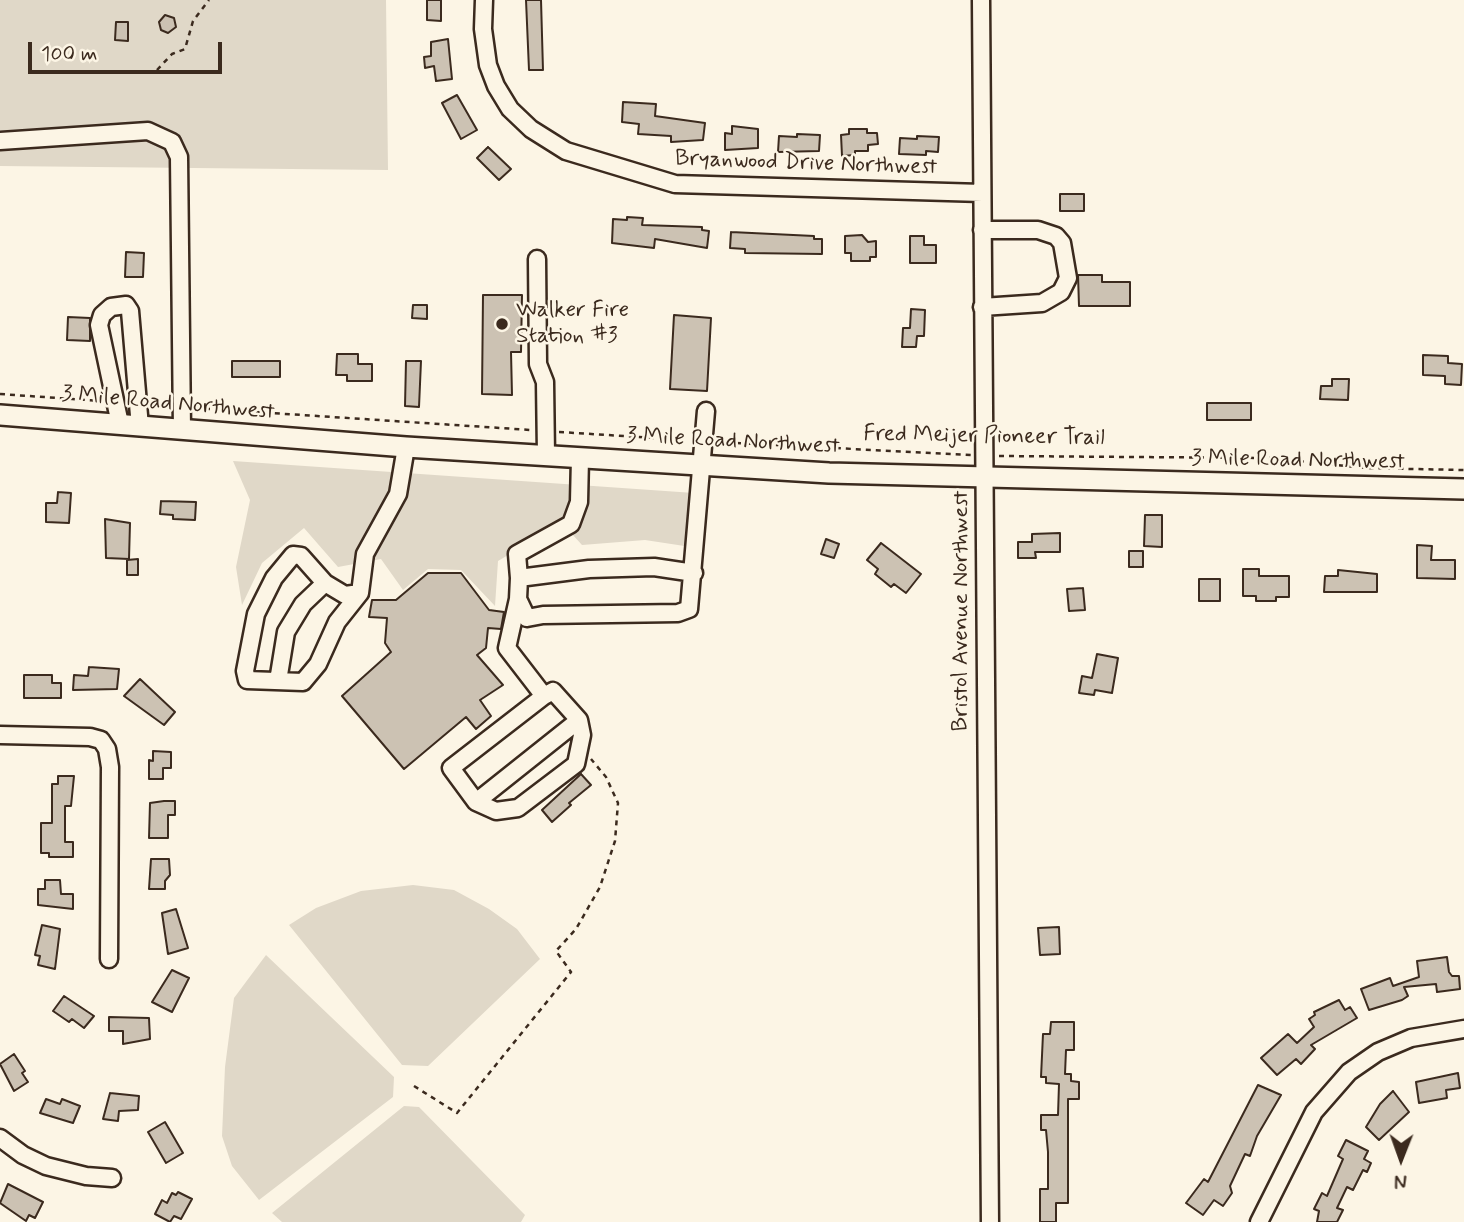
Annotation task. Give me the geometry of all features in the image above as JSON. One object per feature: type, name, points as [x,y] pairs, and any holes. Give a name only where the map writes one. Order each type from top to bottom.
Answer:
[{"type":"main road","name":"3 Mile Road Northwest","points":[[0,415],[406,447],[701,465],[984,479],[1464,489]]},
{"type":"street","name":"Bryanwood Drive Northwest","points":[[484,0],[483,29],[488,65],[496,86],[510,109],[531,129],[566,151],[675,184],[982,193]]},
{"type":"street","name":"Bristol Avenue Northwest","points":[[981,0],[990,1222]]},
{"type":"street","points":[[0,141],[148,131],[172,142],[179,157],[182,430]]},
{"type":"street","points":[[982,230],[1038,230],[1056,236],[1062,243],[1068,278],[1061,292],[1042,303],[982,307]]},
{"type":"street","points":[[537,259],[538,364],[545,382],[546,455]]},
{"type":"street","points":[[126,305],[139,404],[130,425],[117,402],[99,326],[102,315],[111,307],[126,305]]},
{"type":"street","points":[[518,599],[527,618],[543,615],[678,613],[690,609],[706,411]]},
{"type":"street","points":[[360,593],[345,595],[325,583],[301,556],[293,555],[274,578],[256,614],[245,671],[247,680],[303,682],[318,664],[337,622],[360,593],[365,554],[398,494],[406,447]]},
{"type":"street","points":[[544,696],[507,648],[518,599],[517,554],[570,523],[579,502],[580,458]]},
{"type":"street","points":[[519,578],[589,569],[654,567],[694,573]]},
{"type":"street","points":[[278,681],[286,632],[303,604],[325,583]]},
{"type":"street","points":[[553,691],[579,720],[582,735],[576,764],[518,808],[496,811],[476,802],[451,768],[544,696],[553,691]]},
{"type":"street","points":[[476,802],[579,720]]},
{"type":"street","points":[[0,735],[90,737],[101,740],[107,749],[110,767],[109,959]]},
{"type":"street","points":[[1259,1222],[1314,1112],[1349,1072],[1378,1052],[1411,1038],[1464,1029]]},
{"type":"street","points":[[0,1138],[23,1155],[46,1166],[86,1176],[112,1178]]},
{"type":"path","points":[[157,71],[172,54],[185,49],[193,21],[208,0]]},
{"type":"path","points":[[0,394],[117,402]]},
{"type":"path","name":"Fred Meijer Pioneer Trail","points":[[139,404],[703,441],[983,456],[1269,458],[1376,469],[1464,470]]},
{"type":"path","points":[[414,1086],[457,1113],[571,972],[556,951],[576,929],[600,887],[615,841],[618,803],[599,768],[592,760],[578,753]]},
{"type":"shaded area","points":[[0,0],[386,0],[388,170],[0,166]]},
{"type":"shaded area","points":[[233,461],[694,493],[691,547],[645,540],[582,545],[562,523],[498,561],[495,606],[461,570],[428,569],[403,590],[381,559],[338,567],[304,528],[262,563],[242,605],[236,567],[250,500]]},
{"type":"shaded area","points":[[413,885],[454,890],[489,909],[517,929],[540,959],[428,1066],[402,1065],[289,925],[316,908],[361,891]]},
{"type":"shaded area","points":[[266,955],[394,1077],[393,1097],[259,1200],[232,1166],[222,1136],[225,1067],[234,998]]},
{"type":"shaded area","points":[[404,1106],[419,1107],[525,1215],[521,1222],[282,1222],[272,1213]]},
{"type":"building","points":[[427,0],[441,0],[441,21],[427,20]]},
{"type":"building","points":[[526,0],[541,0],[543,70],[529,70]]},
{"type":"building","points":[[165,15],[174,18],[176,27],[168,33],[161,30],[159,22]]},
{"type":"building","points":[[116,22],[128,22],[128,41],[115,40]]},
{"type":"building","points":[[448,39],[452,79],[436,81],[434,66],[425,68],[424,57],[431,56],[431,42]]},
{"type":"building","points":[[457,95],[477,130],[461,139],[442,103]]},
{"type":"building","points":[[623,102],[656,104],[655,116],[705,123],[703,140],[671,142],[671,136],[638,134],[639,124],[622,122]]},
{"type":"building","points":[[732,126],[758,129],[758,148],[725,150],[725,133],[732,134]]},
{"type":"building","points":[[849,129],[867,129],[867,133],[877,133],[878,144],[868,145],[868,151],[855,151],[855,155],[842,156],[841,135],[849,134]]},
{"type":"building","points":[[797,134],[820,135],[819,151],[778,152],[779,136],[797,137]]},
{"type":"building","points":[[917,136],[939,137],[938,152],[926,151],[926,155],[899,154],[900,138],[917,139]]},
{"type":"building","points":[[488,147],[511,169],[499,180],[477,158]]},
{"type":"building","points":[[1060,194],[1084,194],[1084,211],[1060,211]]},
{"type":"building","points":[[627,217],[643,218],[642,225],[702,227],[702,230],[709,231],[707,248],[655,239],[654,248],[612,243],[613,219],[627,220]]},
{"type":"building","points":[[731,232],[814,236],[814,239],[822,239],[822,254],[745,253],[745,249],[730,248]]},
{"type":"building","points":[[862,235],[868,242],[876,241],[876,257],[870,257],[870,261],[851,261],[851,253],[845,253],[845,236]]},
{"type":"building","points":[[910,236],[924,236],[924,245],[936,245],[936,263],[910,263]]},
{"type":"building","points":[[126,252],[144,253],[143,277],[125,277]]},
{"type":"building","points":[[1078,275],[1102,275],[1102,282],[1130,282],[1130,306],[1079,306]]},
{"type":"building","name":"Walker Fire Station #3","points":[[483,295],[522,295],[521,352],[511,352],[512,395],[482,394]]},
{"type":"building","points":[[413,305],[427,305],[427,319],[412,318]]},
{"type":"building","points":[[911,309],[925,310],[924,336],[917,336],[916,347],[902,347],[903,328],[910,328]]},
{"type":"building","points":[[674,315],[711,318],[707,391],[670,389]]},
{"type":"building","points":[[68,317],[90,318],[90,341],[67,340]]},
{"type":"building","points":[[337,354],[358,354],[358,364],[372,364],[372,381],[347,381],[347,375],[336,375]]},
{"type":"building","points":[[1423,355],[1448,356],[1448,363],[1462,364],[1461,385],[1445,384],[1445,376],[1423,375]]},
{"type":"building","points":[[232,361],[280,361],[280,377],[232,377]]},
{"type":"building","points":[[406,361],[421,361],[419,407],[405,406]]},
{"type":"building","points":[[1332,379],[1349,379],[1348,400],[1320,399],[1321,386],[1332,386]]},
{"type":"building","points":[[1207,403],[1251,403],[1251,420],[1207,420]]},
{"type":"building","points":[[58,492],[71,493],[69,523],[46,522],[46,503],[57,503]]},
{"type":"building","points":[[161,501],[196,502],[195,520],[173,519],[173,515],[160,514]]},
{"type":"building","points":[[1145,515],[1162,515],[1162,547],[1144,546]]},
{"type":"building","points":[[105,519],[130,523],[129,559],[106,558]]},
{"type":"building","points":[[1060,533],[1060,552],[1035,552],[1036,558],[1018,558],[1018,542],[1032,542],[1032,534]]},
{"type":"building","points":[[826,539],[839,544],[834,558],[821,554]]},
{"type":"building","points":[[881,543],[921,574],[906,593],[894,584],[891,587],[875,574],[878,569],[867,560]]},
{"type":"building","points":[[1417,545],[1432,546],[1431,560],[1455,560],[1455,579],[1417,578]]},
{"type":"building","points":[[1129,551],[1143,551],[1143,567],[1129,567]]},
{"type":"building","points":[[138,559],[138,575],[127,575],[127,560]]},
{"type":"building","points":[[1243,569],[1259,569],[1259,576],[1289,576],[1289,597],[1276,597],[1276,601],[1256,601],[1256,596],[1243,596]]},
{"type":"building","points":[[1338,570],[1377,574],[1377,592],[1324,592],[1325,576],[1338,576]]},
{"type":"building","points":[[428,573],[461,573],[489,610],[504,612],[501,629],[488,628],[486,648],[477,655],[503,685],[480,700],[491,716],[476,729],[466,717],[404,769],[342,696],[391,652],[385,643],[387,618],[369,617],[372,600],[396,600]]},
{"type":"building","points":[[1199,579],[1220,579],[1220,601],[1199,601]]},
{"type":"building","points":[[1083,588],[1085,610],[1069,611],[1067,589]]},
{"type":"building","points":[[1097,654],[1118,658],[1112,693],[1095,690],[1094,695],[1079,693],[1082,676],[1092,678]]},
{"type":"building","points":[[89,667],[119,669],[117,689],[73,690],[74,675],[88,676]]},
{"type":"building","points":[[24,675],[52,675],[52,683],[61,683],[61,698],[24,698]]},
{"type":"building","points":[[140,679],[175,712],[164,725],[124,696]]},
{"type":"building","points":[[153,751],[171,752],[171,768],[163,768],[163,779],[149,779],[149,760],[153,761]]},
{"type":"building","points":[[581,774],[591,785],[552,822],[542,810]]},
{"type":"building","points":[[58,776],[74,776],[71,806],[65,806],[65,842],[73,842],[73,857],[49,857],[49,853],[41,853],[41,823],[52,823],[52,784],[58,784]]},
{"type":"building","points":[[175,801],[175,815],[168,815],[168,838],[149,838],[150,803]]},
{"type":"building","points":[[151,859],[169,859],[170,875],[165,881],[165,889],[149,889]]},
{"type":"building","points":[[45,880],[60,880],[61,894],[73,894],[73,909],[38,905],[38,889],[45,889]]},
{"type":"building","points":[[176,909],[188,948],[168,954],[162,913]]},
{"type":"building","points":[[42,925],[60,929],[55,969],[38,965],[40,956],[35,955]]},
{"type":"building","points":[[1059,927],[1060,954],[1040,955],[1038,928]]},
{"type":"building","points":[[1447,957],[1449,972],[1452,976],[1459,976],[1460,989],[1437,992],[1436,984],[1404,987],[1408,996],[1402,1000],[1369,1010],[1361,989],[1390,978],[1393,986],[1419,977],[1417,961]]},
{"type":"building","points":[[172,970],[189,978],[172,1012],[152,1002]]},
{"type":"building","points":[[64,996],[94,1016],[84,1028],[72,1019],[69,1022],[53,1011]]},
{"type":"building","points":[[1339,1000],[1345,1010],[1350,1007],[1357,1018],[1311,1045],[1315,1049],[1301,1064],[1296,1059],[1277,1075],[1261,1058],[1288,1034],[1297,1043],[1314,1027],[1309,1019],[1315,1015],[1314,1012]]},
{"type":"building","points":[[109,1017],[149,1018],[150,1039],[123,1044],[123,1031],[109,1031]]},
{"type":"building","points":[[1051,1022],[1074,1022],[1074,1050],[1066,1050],[1065,1074],[1071,1074],[1071,1081],[1079,1082],[1079,1099],[1068,1099],[1068,1203],[1056,1203],[1056,1222],[1040,1222],[1040,1189],[1048,1189],[1046,1130],[1041,1130],[1041,1115],[1058,1115],[1059,1084],[1046,1083],[1046,1077],[1041,1077],[1043,1034],[1050,1034]]},
{"type":"building","points":[[14,1054],[25,1071],[22,1073],[28,1082],[14,1091],[0,1064]]},
{"type":"building","points":[[1458,1073],[1460,1088],[1446,1090],[1447,1098],[1419,1103],[1416,1082]]},
{"type":"building","points":[[1258,1085],[1281,1095],[1257,1136],[1250,1156],[1245,1154],[1230,1186],[1232,1193],[1223,1206],[1214,1200],[1203,1215],[1186,1203],[1204,1179],[1208,1182]]},
{"type":"building","points":[[1393,1091],[1409,1112],[1379,1140],[1366,1127],[1380,1104]]},
{"type":"building","points":[[110,1093],[139,1096],[138,1110],[119,1111],[118,1121],[103,1119]]},
{"type":"building","points":[[46,1099],[60,1104],[62,1099],[80,1106],[73,1123],[40,1113]]},
{"type":"building","points":[[165,1122],[183,1153],[166,1163],[148,1132]]},
{"type":"building","points":[[1346,1140],[1368,1151],[1364,1159],[1371,1163],[1367,1172],[1363,1170],[1353,1190],[1347,1187],[1337,1208],[1343,1210],[1337,1222],[1317,1222],[1319,1211],[1314,1209],[1322,1193],[1327,1196],[1343,1159],[1338,1156]]},
{"type":"building","points":[[8,1184],[43,1202],[35,1218],[29,1215],[26,1221],[0,1203]]},
{"type":"building","points":[[178,1192],[192,1199],[181,1219],[174,1216],[170,1222],[155,1214],[162,1200],[167,1203],[172,1193],[176,1195]]},
{"type":"place","name":"Walker Fire Station #3","points":[[502,324]]}]
